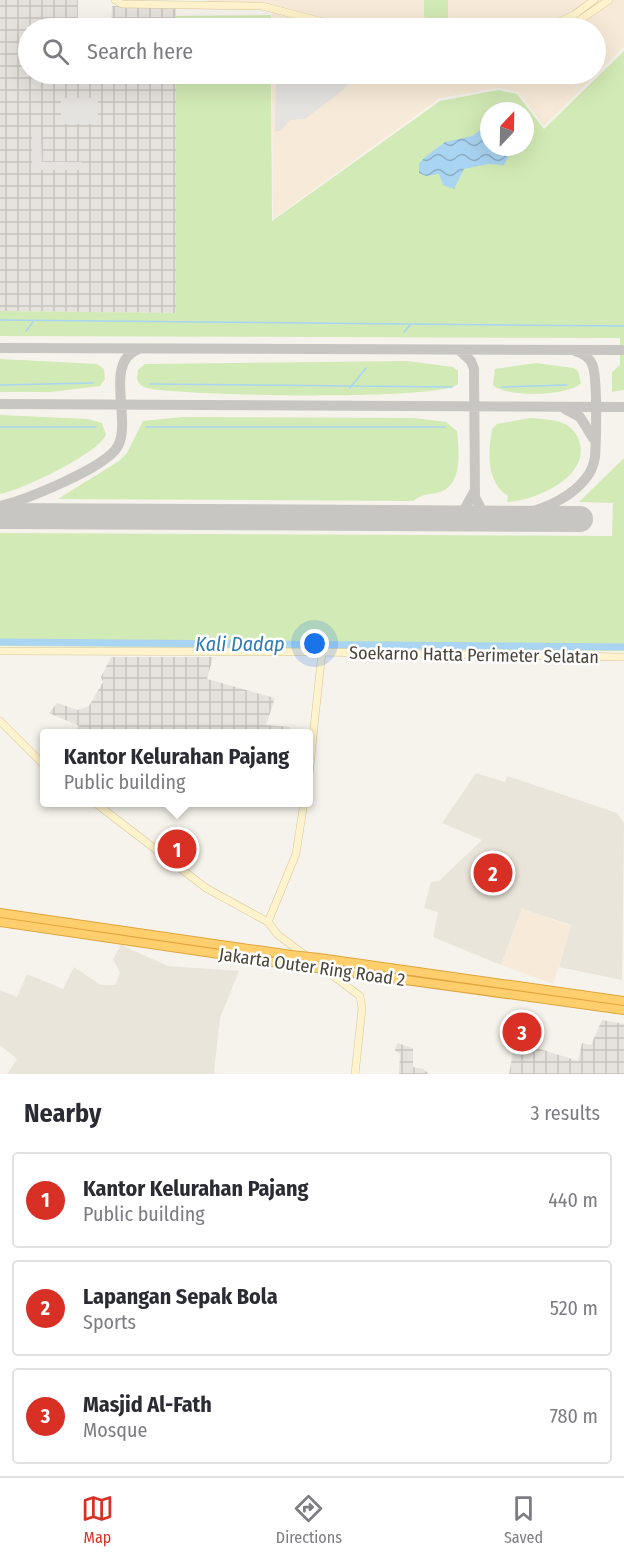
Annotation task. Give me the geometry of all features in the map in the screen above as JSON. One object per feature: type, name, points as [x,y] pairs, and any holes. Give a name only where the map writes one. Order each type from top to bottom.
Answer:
[{"type":"highway","name":"Jakarta Outer Ring Road 2","points":[[0,913],[512,986],[530,994],[624,1010]]},
{"type":"highway","name":"Jakarta Outer Ring Road 2","points":[[0,922],[510,996],[530,994],[624,1000]]},
{"type":"main road","points":[[114,0],[119,4],[161,2],[262,6],[308,18]]},
{"type":"main road","points":[[583,18],[609,0]]},
{"type":"main road","points":[[569,18],[591,2],[594,11]]},
{"type":"main road","name":"Soekarno Hatta Perimeter Selatan","points":[[0,651],[322,652],[624,657]]},
{"type":"main road","points":[[313,736],[322,652]]},
{"type":"main road","points":[[0,722],[40,761]]},
{"type":"main road","points":[[101,807],[206,888],[268,922],[278,935],[360,996],[362,1001],[355,1074]]},
{"type":"main road","points":[[268,922],[296,854],[303,807]]},
{"type":"shaded area","points":[[0,0],[78,0],[78,18],[18,18],[18,84],[176,84],[176,313],[0,311]]},
{"type":"shaded area","points":[[207,0],[624,0],[624,47],[606,65],[606,18],[272,18],[272,10],[207,8]]},
{"type":"shaded area","points":[[112,6],[176,7],[176,18],[111,18]]},
{"type":"shaded area","points":[[272,84],[587,84],[544,126],[534,113],[534,102],[526,102],[518,92],[498,88],[440,98],[273,219]]},
{"type":"shaded area","points":[[276,84],[348,84],[305,119],[290,120],[281,131],[275,131]]},
{"type":"shaded area","points":[[61,98],[98,98],[98,124],[61,124]]},
{"type":"shaded area","points":[[32,137],[41,137],[42,162],[82,162],[82,170],[37,170],[32,162]]},
{"type":"shaded area","points":[[111,657],[213,657],[207,679],[275,698],[266,725],[290,727],[290,729],[78,729],[79,726],[49,713],[57,703],[78,710],[89,706],[103,682],[101,677]]},
{"type":"shaded area","points":[[476,773],[505,782],[507,776],[617,813],[624,823],[622,980],[559,967],[571,925],[522,909],[501,965],[433,937],[438,912],[424,908],[431,882],[439,881],[482,840],[442,823]]},
{"type":"shaded area","points":[[522,909],[571,926],[553,984],[501,965]]},
{"type":"shaded area","points":[[121,945],[168,966],[239,971],[220,1018],[214,1071],[216,1074],[7,1074],[17,1059],[0,1045],[0,990],[17,997],[27,974],[63,989],[74,967],[101,985],[115,985],[120,973],[113,959]]},
{"type":"shaded area","points":[[602,1020],[624,1024],[624,1074],[509,1074],[515,1041],[578,1061],[582,1043],[591,1045]]},
{"type":"shaded area","points":[[397,1043],[413,1048],[413,1067],[423,1069],[429,1074],[399,1074],[400,1054],[395,1051]]},
{"type":"green space","points":[[424,0],[448,0],[448,18],[425,18]]},
{"type":"green space","points":[[271,15],[271,18],[176,18],[176,16]]},
{"type":"green space","points":[[624,51],[624,390],[612,392],[612,372],[620,365],[620,338],[0,336],[0,311],[176,313],[176,84],[271,84],[272,221],[440,101],[498,90],[517,94],[523,102],[480,102],[480,156],[534,156],[534,116],[544,129],[590,84],[606,84],[606,69]]},
{"type":"green space","points":[[0,359],[97,364],[104,369],[105,379],[100,386],[51,392],[0,392]]},
{"type":"green space","points":[[407,361],[453,367],[458,371],[458,384],[442,389],[408,393],[256,395],[169,391],[147,388],[140,385],[137,379],[138,370],[145,364]]},
{"type":"green space","points":[[536,363],[573,368],[578,371],[581,383],[564,391],[538,394],[511,392],[493,385],[495,369]]},
{"type":"green space","points":[[0,415],[88,419],[102,423],[106,435],[89,452],[58,470],[25,486],[0,494]]},
{"type":"green space","points":[[182,417],[414,418],[446,422],[457,431],[458,466],[453,482],[447,488],[440,492],[423,495],[413,501],[58,499],[119,461],[127,453],[143,421]]},
{"type":"green space","points":[[530,418],[555,421],[569,427],[579,441],[580,456],[576,467],[557,485],[531,497],[507,502],[508,496],[496,483],[490,466],[492,429],[497,424]]},
{"type":"green space","points":[[624,458],[624,651],[410,650],[399,647],[397,649],[0,646],[0,533],[612,536],[613,503],[579,502]]},
{"type":"green space","points":[[488,855],[508,862],[500,891],[478,884]]},
{"type":"water","points":[[480,130],[480,156],[508,156],[504,165],[488,164],[464,169],[454,189],[443,185],[439,174],[426,176],[419,173],[419,164],[424,158],[445,142],[472,136]]},
{"type":"waterway","points":[[0,320],[624,326]]},
{"type":"waterway","points":[[26,331],[33,322]]},
{"type":"waterway","points":[[404,332],[411,324]]},
{"type":"waterway","points":[[350,388],[366,368]]},
{"type":"waterway","points":[[0,385],[93,383]]},
{"type":"waterway","points":[[150,384],[452,387]]},
{"type":"waterway","points":[[502,387],[567,385]]},
{"type":"waterway","points":[[0,427],[96,427]]},
{"type":"waterway","points":[[146,427],[445,427]]},
{"type":"waterway","name":"Kali Dadap","points":[[0,642],[624,647]]},
{"type":"taxiway","points":[[0,348],[622,350]]},
{"type":"taxiway","points":[[0,506],[64,482],[111,455],[118,446],[121,435],[120,378],[122,366],[128,356],[139,349]]},
{"type":"taxiway","points":[[460,351],[471,361],[474,369],[475,497],[482,511],[498,519]]},
{"type":"taxiway","points":[[500,519],[523,514],[558,501],[578,487],[592,468],[595,457],[596,424],[594,371],[589,359],[575,351]]},
{"type":"taxiway","points":[[0,404],[624,407]]},
{"type":"taxiway","points":[[565,409],[580,417],[593,438]]},
{"type":"taxiway","points":[[446,518],[464,510],[474,492]]},
{"type":"runway","points":[[0,516],[580,519]]},
{"type":"place","name":"Kantor Kelurahan Pajang","points":[[177,849]]},
{"type":"place","name":"Lapangan Sepak Bola","points":[[493,873]]},
{"type":"place","name":"Masjid Al-Fath","points":[[522,1032]]}]
